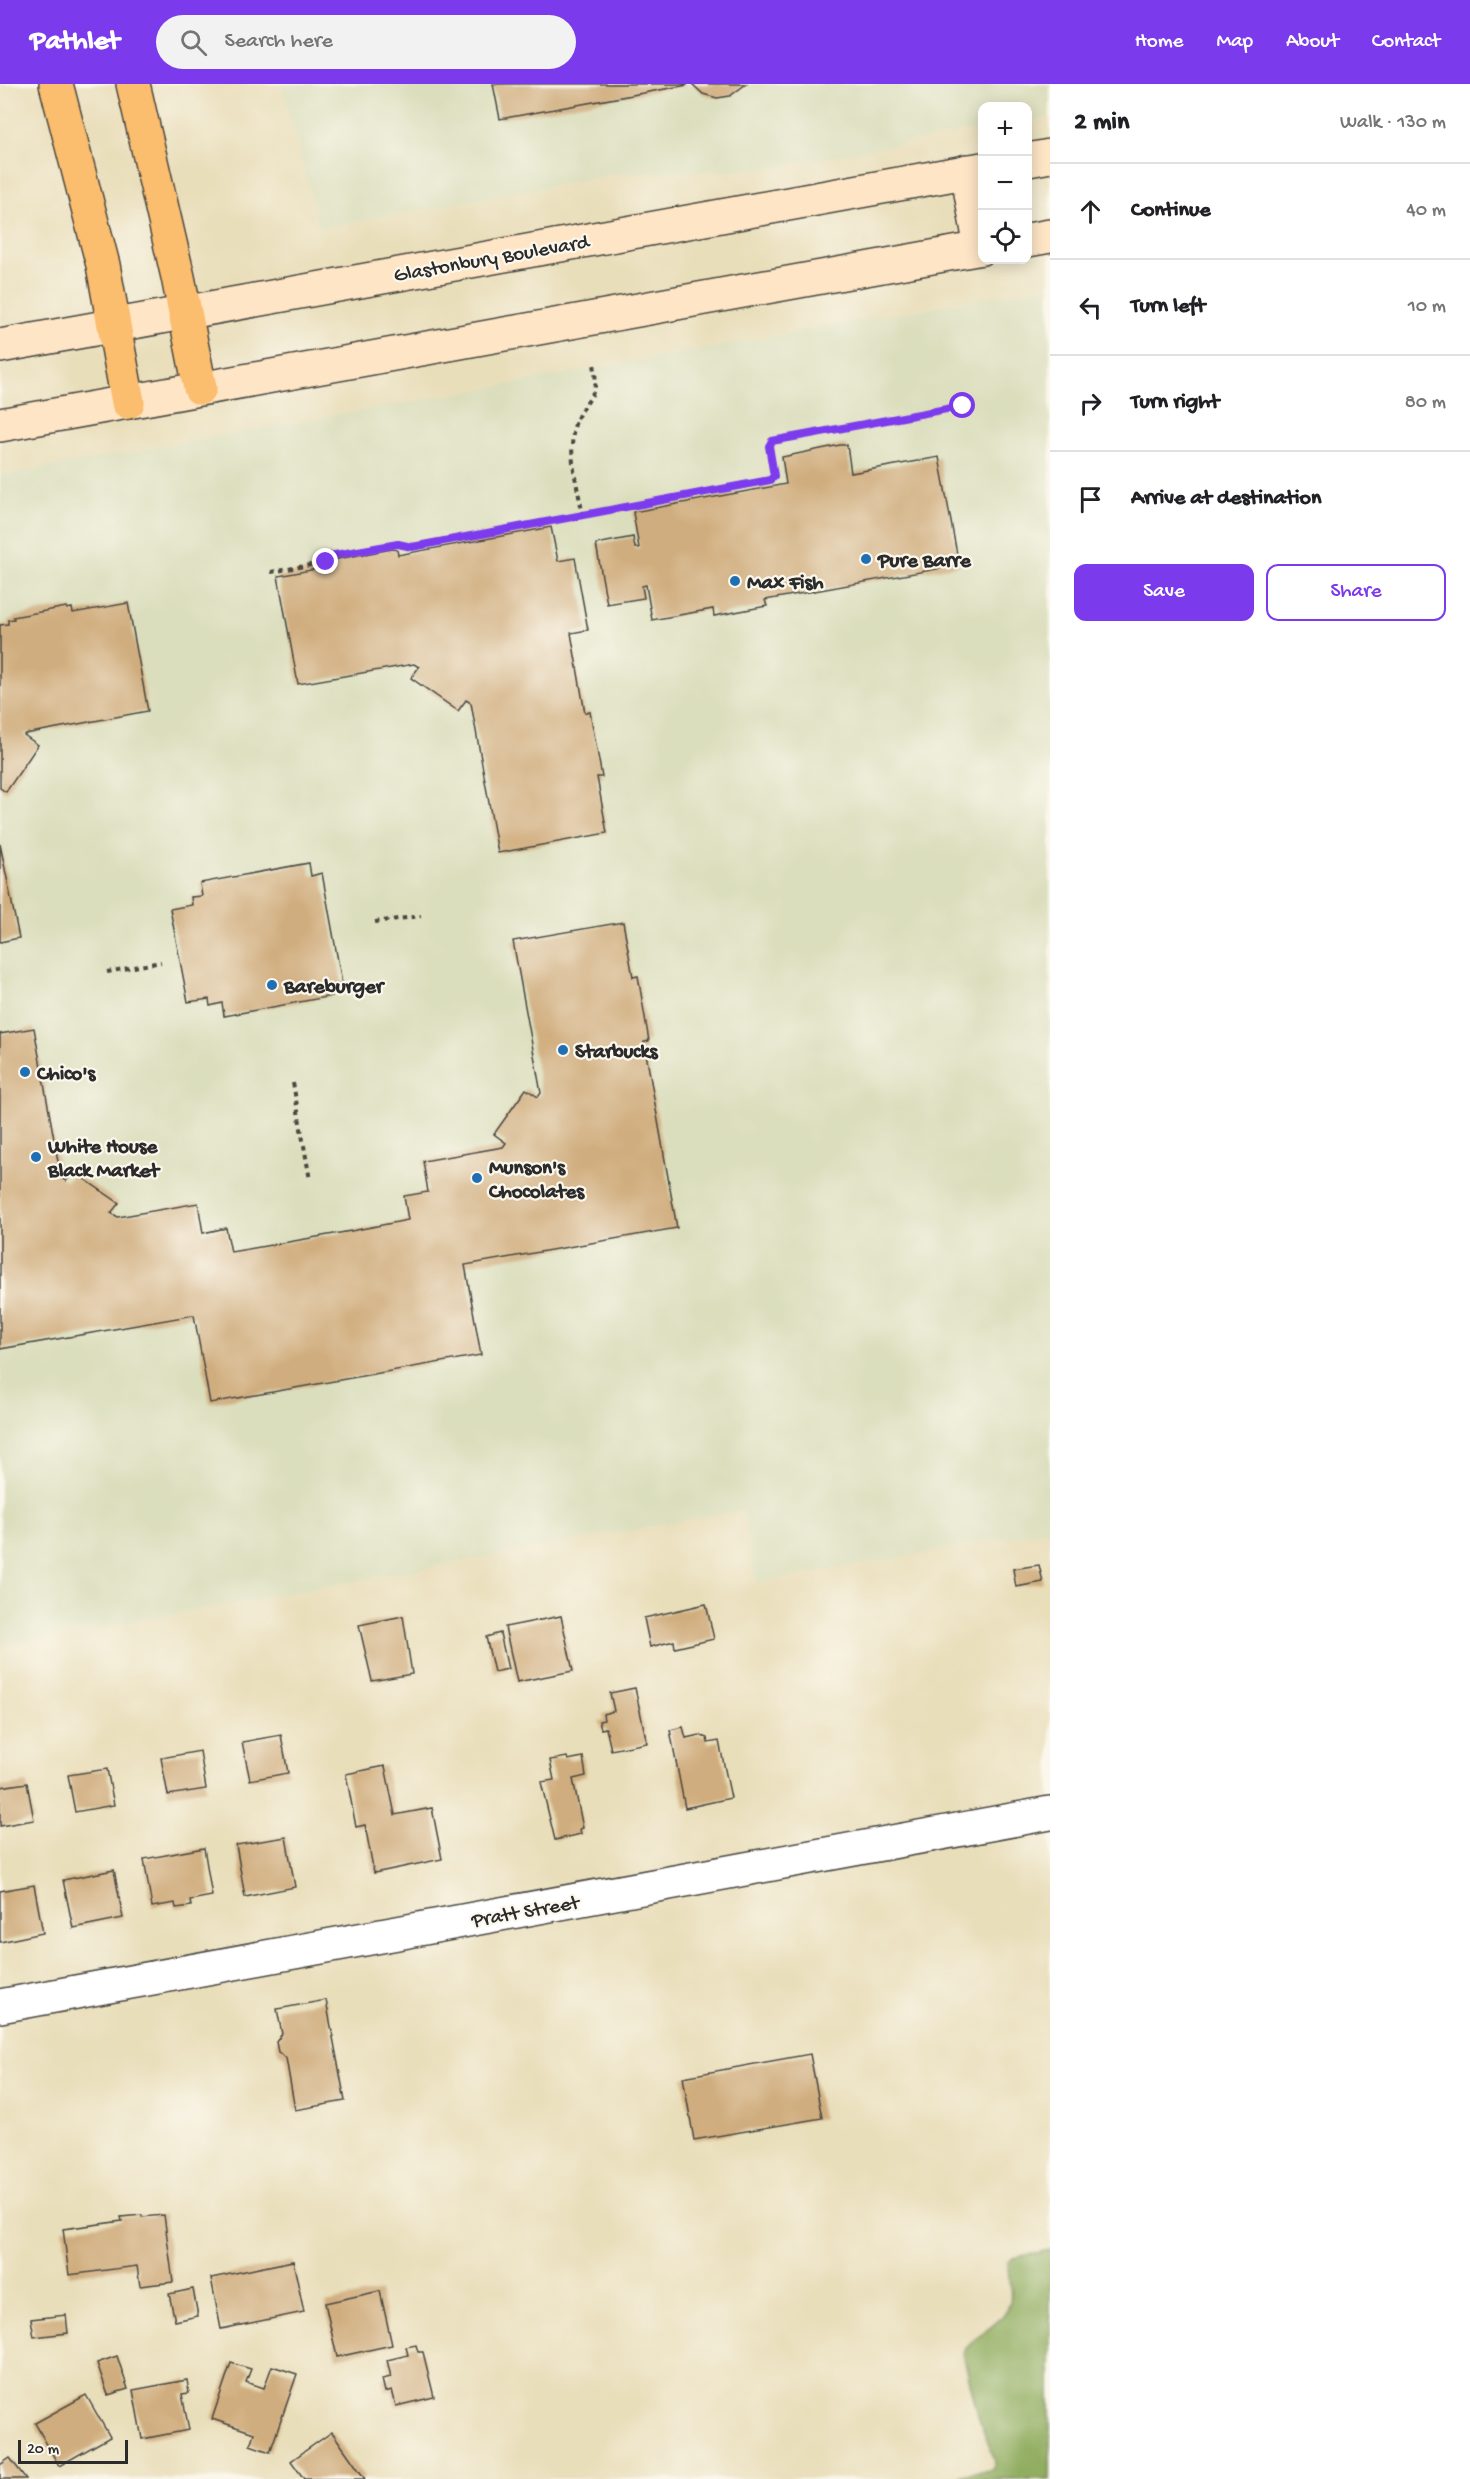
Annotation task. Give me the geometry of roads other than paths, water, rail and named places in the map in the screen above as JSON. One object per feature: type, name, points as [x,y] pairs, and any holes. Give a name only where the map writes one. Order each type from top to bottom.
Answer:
[{"type":"highway","points":[[57,84],[116,325],[128,402]]},
{"type":"highway","points":[[133,84],[200,388]]},
{"type":"main road","points":[[1032,159],[1050,156]]},
{"type":"main road","name":"Glastonbury Boulevard","points":[[0,346],[975,170]]},
{"type":"main road","points":[[975,170],[979,210]]},
{"type":"main road","points":[[1032,239],[1050,236]]},
{"type":"main road","points":[[0,425],[978,249]]},
{"type":"street","name":"Pratt Street","points":[[0,2006],[1050,1813]]},
{"type":"place","name":"Pure Barre","points":[[866,559]]},
{"type":"place","name":"Max Fish","points":[[735,581]]},
{"type":"place","name":"Bareburger","points":[[272,985]]},
{"type":"place","name":"Starbucks","points":[[563,1050]]},
{"type":"place","name":"Chico's","points":[[25,1072]]},
{"type":"place","name":"White House Black Market","points":[[36,1157]]},
{"type":"place","name":"Munson's Chocolates","points":[[477,1178]]}]
